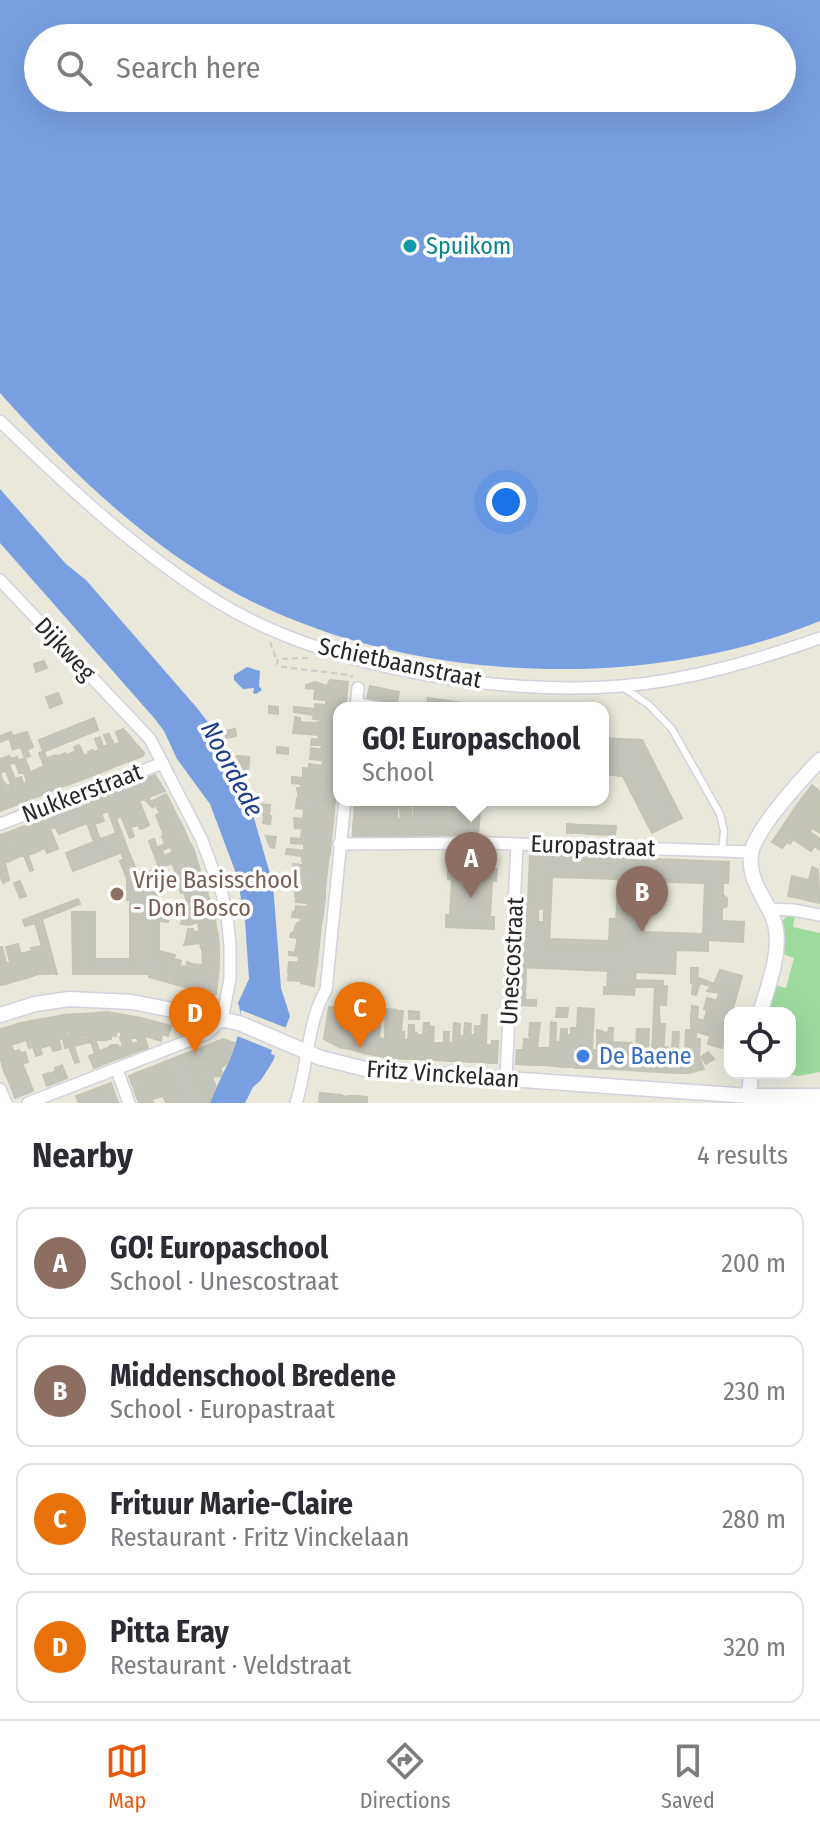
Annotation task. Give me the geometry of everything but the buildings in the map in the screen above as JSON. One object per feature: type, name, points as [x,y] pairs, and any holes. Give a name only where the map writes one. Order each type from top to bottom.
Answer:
[{"type":"street","name":"Schietbaanstraat","points":[[0,421],[121,532],[180,578],[221,604],[264,625],[344,655],[436,675],[539,687],[622,686],[718,668],[820,638]]},
{"type":"street","name":"Dijkweg","points":[[0,580],[131,718]]},
{"type":"street","points":[[356,702],[358,688]]},
{"type":"street","name":"Nukkerstraat","points":[[131,718],[154,745],[201,838],[216,876],[227,915],[230,979],[222,1020]]},
{"type":"street","points":[[762,1007],[776,951],[775,924],[754,880],[751,852],[796,786],[820,760]]},
{"type":"street","name":"Nukkerstraat","points":[[0,824],[163,763]]},
{"type":"street","points":[[296,1103],[318,1003],[326,990],[344,806]]},
{"type":"street","name":"Europastraat","points":[[339,844],[517,844],[751,852]]},
{"type":"street","name":"Unescostraat","points":[[506,1078],[517,844]]},
{"type":"street","points":[[770,909],[784,908],[820,915]]},
{"type":"street","name":"Fritz Vinckelaan","points":[[0,1015],[35,1004],[93,998],[132,1002],[239,1023],[332,1062],[365,1069],[749,1096],[820,1096]]},
{"type":"street","points":[[28,1103],[206,1034],[222,1020]]},
{"type":"street","points":[[117,1070],[129,1103]]},
{"type":"street","points":[[749,1096],[750,1079]]},
{"type":"street","points":[[0,1089],[6,1103]]},
{"type":"lane","points":[[622,686],[649,705],[672,729],[720,814],[724,831],[722,851]]},
{"type":"path","points":[[314,658],[285,657],[277,661],[283,667],[349,675],[358,681],[358,688]]},
{"type":"green space","points":[[795,915],[793,927],[820,933],[820,1072],[798,1076],[796,1007],[769,1007],[775,985],[786,988],[794,958],[783,954],[783,920]]},
{"type":"water","name":"Spuikom","points":[[0,0],[820,0],[820,621],[751,644],[679,660],[603,668],[527,668],[451,661],[376,647],[305,625],[239,595],[205,575],[141,530],[54,450],[0,393]]},
{"type":"water","name":"Noordede","points":[[0,489],[66,564],[86,580],[197,708],[214,730],[249,801],[273,884],[281,988],[290,1016],[273,1061],[245,1103],[209,1103],[237,1040],[240,1026],[238,1003],[249,979],[245,921],[237,876],[210,804],[177,759],[155,719],[0,543]]},
{"type":"water","points":[[247,667],[260,671],[259,686],[262,690],[256,694],[253,693],[254,688],[243,689],[234,680],[234,675]]},
{"type":"pier","points":[[241,1010],[289,1029],[279,1057],[271,1054],[272,1050],[237,1036]]},
{"type":"place","name":"Spuikom","points":[[410,246]]},
{"type":"place","name":"Vrije Basisschool - Don Bosco","points":[[117,894]]},
{"type":"place","name":"GO! Europaschool","points":[[471,898]]},
{"type":"place","name":"Middenschool Bredene","points":[[642,932]]},
{"type":"place","name":"Frituur Marie-Claire","points":[[360,1048]]},
{"type":"place","name":"Pitta Eray","points":[[195,1053]]},
{"type":"place","name":"De Baene","points":[[583,1056]]}]
